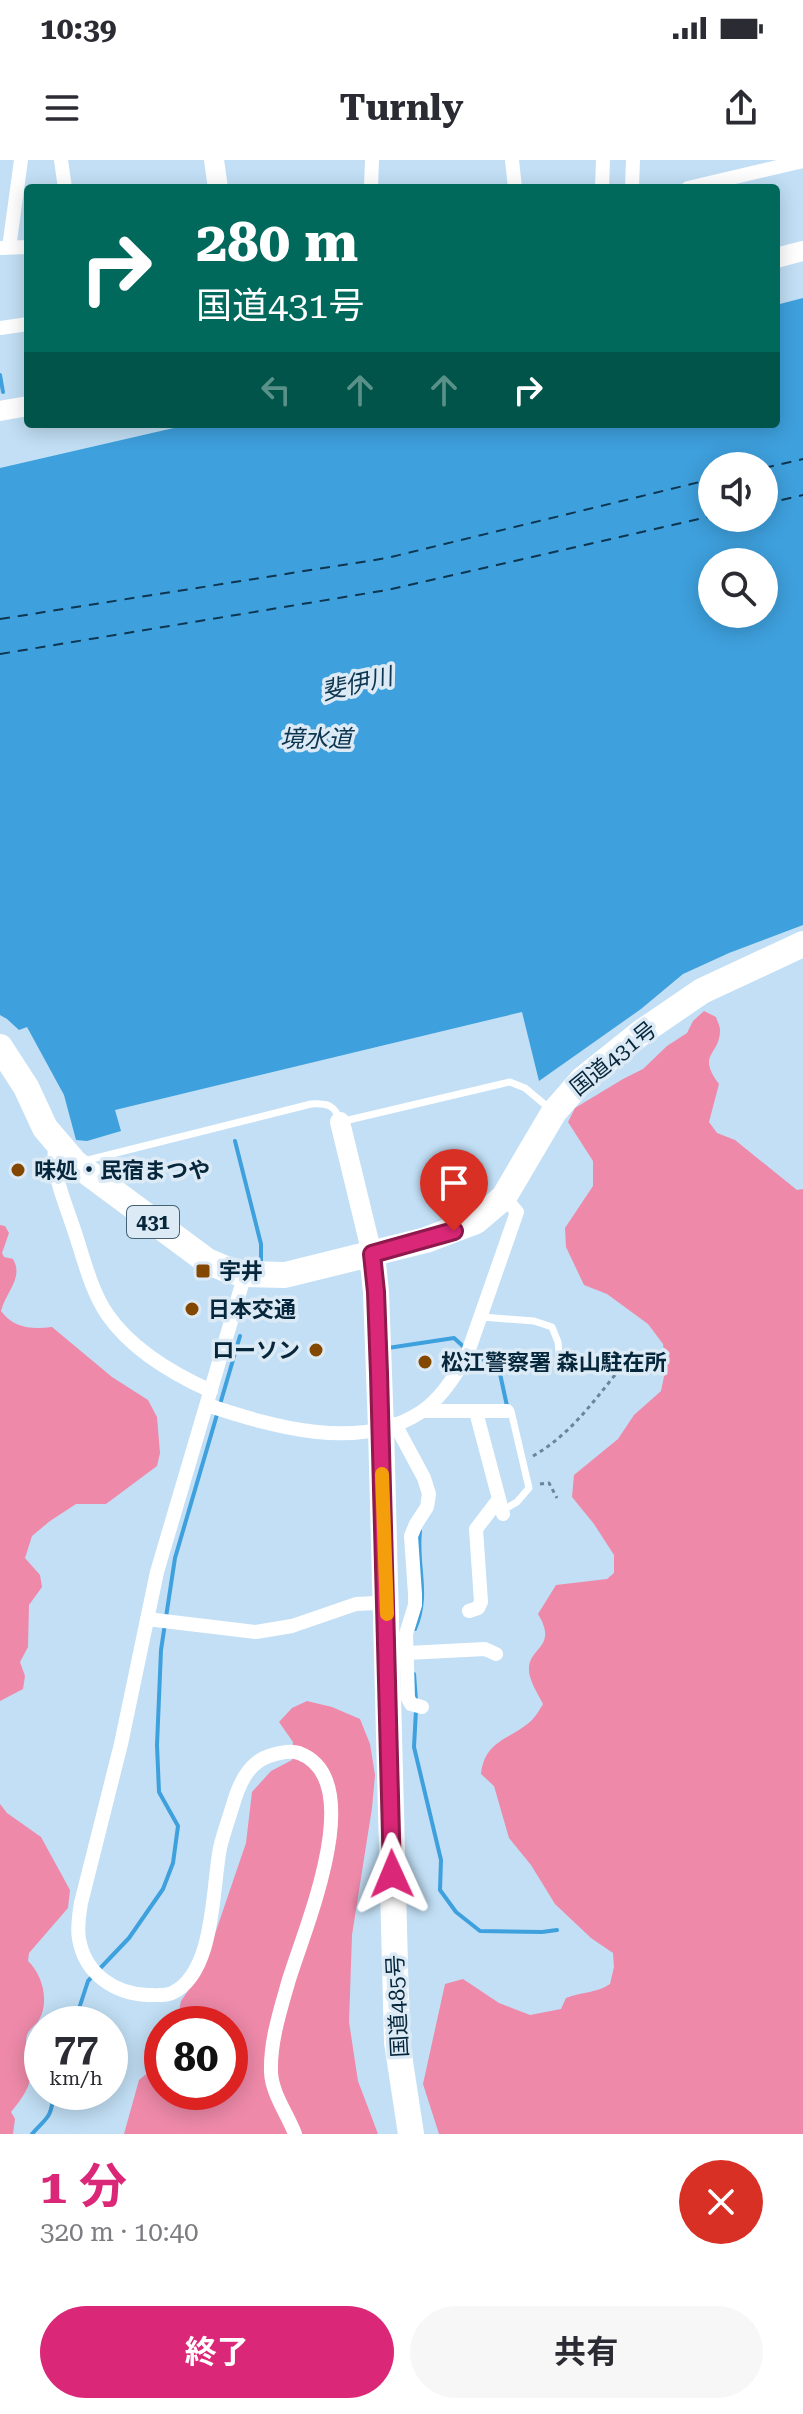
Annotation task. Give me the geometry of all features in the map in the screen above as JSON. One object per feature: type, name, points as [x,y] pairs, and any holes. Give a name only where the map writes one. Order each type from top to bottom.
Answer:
[{"type":"highway","name":"国道431号","points":[[0,1047],[26,1087],[45,1128],[75,1163],[207,1261],[245,1274],[285,1275],[454,1231],[476,1221],[504,1197],[554,1112],[582,1080],[642,1032],[702,991],[803,944]]},
{"type":"highway","name":"国道485号","points":[[372,1254],[393,1425],[397,2042],[411,2134]]},
{"type":"street","points":[[5,248],[21,160]]},
{"type":"street","points":[[61,160],[64,184]]},
{"type":"street","points":[[214,160],[217,184]]},
{"type":"street","points":[[371,184],[372,160]]},
{"type":"street","points":[[512,160],[515,184]]},
{"type":"street","points":[[602,184],[603,160]]},
{"type":"street","points":[[632,184],[633,160]]},
{"type":"street","points":[[705,184],[803,161]]},
{"type":"street","points":[[780,257],[803,251]]},
{"type":"street","points":[[0,328],[24,325]]},
{"type":"street","points":[[0,411],[24,407]]},
{"type":"street","points":[[340,1122],[372,1254]]},
{"type":"street","points":[[56,1142],[53,1155],[63,1197],[107,1313],[152,1357],[214,1403],[281,1427],[342,1434],[393,1425],[423,1411],[456,1375],[467,1355],[517,1212],[504,1197]]},
{"type":"street","points":[[245,1274],[214,1403],[157,1572],[159,1620],[121,1744],[81,1903],[79,1940],[95,1973],[109,1985],[141,1995],[171,1994],[186,1983],[208,1939],[221,1847],[236,1794],[247,1772],[260,1759],[273,1754],[294,1752],[306,1756],[315,1764],[327,1782],[331,1802],[330,1838],[323,1877],[288,1982],[274,2038],[271,2073],[275,2092],[295,2134]]},
{"type":"street","points":[[423,1411],[509,1411]]},
{"type":"street","points":[[469,1611],[478,1608],[481,1602],[476,1529],[501,1508],[476,1412]]},
{"type":"street","points":[[393,1425],[424,1478],[429,1494],[427,1507],[411,1536],[415,1605],[406,1634],[408,1698],[411,1704],[422,1707]]},
{"type":"street","points":[[395,1602],[404,1601],[415,1594]]},
{"type":"street","points":[[159,1620],[248,1632],[270,1631],[356,1604],[376,1603]]},
{"type":"street","points":[[407,1653],[485,1649],[496,1654]]},
{"type":"lane","points":[[75,1163],[311,1104],[332,1106],[338,1111],[340,1122],[510,1082],[525,1088],[554,1112]]},
{"type":"lane","points":[[479,1317],[534,1321],[552,1327],[558,1342],[561,1371]]},
{"type":"lane","points":[[501,1508],[517,1502],[529,1488],[509,1411]]},
{"type":"path","points":[[522,1459],[530,1458],[550,1446],[573,1427],[615,1375]]},
{"type":"path","points":[[529,1488],[547,1482],[557,1498]]},
{"type":"shaded area","points":[[704,1011],[716,1017],[720,1030],[709,1060],[712,1074],[719,1084],[709,1122],[717,1133],[735,1140],[797,1190],[803,1189],[803,2134],[439,2134],[423,2084],[445,1984],[463,1979],[499,2003],[530,2015],[561,2009],[566,1998],[610,1984],[613,1953],[591,1938],[555,1904],[531,1865],[509,1838],[494,1786],[481,1774],[483,1762],[493,1747],[524,1727],[543,1704],[529,1668],[530,1661],[544,1640],[545,1633],[538,1614],[556,1585],[607,1579],[614,1573],[614,1555],[572,1497],[574,1475],[618,1439],[634,1415],[661,1391],[666,1367],[663,1344],[648,1324],[607,1294],[584,1285],[566,1247],[565,1228],[593,1186],[593,1161],[568,1122],[575,1108],[643,1069],[667,1046],[687,1033],[693,1021]]},
{"type":"shaded area","points":[[0,1225],[5,1226],[9,1233],[2,1253],[4,1257],[13,1259],[16,1266],[13,1285],[1,1311],[24,1326],[52,1327],[112,1377],[148,1400],[157,1417],[160,1453],[157,1466],[106,1504],[76,1504],[32,1536],[25,1558],[40,1575],[42,1587],[29,1605],[28,1647],[20,1662],[25,1676],[23,1689],[0,1701]]},
{"type":"shaded area","points":[[307,1701],[360,1719],[370,1744],[375,1775],[352,1935],[349,2022],[358,2081],[378,2134],[124,2134],[139,2080],[144,2076],[144,2110],[248,2110],[248,2006],[180,2006],[203,1969],[246,1843],[252,1792],[271,1771],[292,1760],[293,1742],[279,1722],[292,1708]]},
{"type":"shaded area","points":[[0,1804],[7,1813],[41,1837],[70,1890],[68,1908],[29,1953],[28,1961],[43,1988],[44,2005],[24,2006],[24,2094],[11,2112],[15,2119],[13,2134],[0,2134]]},
{"type":"water","name":"境水道","points":[[803,298],[803,925],[683,974],[641,1009],[539,1081],[522,1012],[115,1110],[121,1131],[87,1141],[76,1140],[64,1095],[27,1027],[19,1030],[0,1015],[0,468],[174,428],[780,428],[780,304]]},
{"type":"waterway","points":[[0,375],[3,392]]},
{"type":"waterway","points":[[235,1141],[261,1244],[261,1263]]},
{"type":"waterway","points":[[80,2006],[88,1981],[129,1938],[163,1889],[173,1863],[178,1826],[159,1792],[157,1745],[161,1650],[175,1558],[240,1336]]},
{"type":"waterway","points":[[388,1348],[454,1338],[465,1348]]},
{"type":"waterway","points":[[471,1353],[499,1369],[507,1406]]},
{"type":"waterway","points":[[415,1629],[422,1604],[420,1531]]},
{"type":"waterway","points":[[414,1674],[416,1701]]},
{"type":"waterway","points":[[416,1710],[414,1747],[441,1860],[440,1890],[456,1912],[480,1931],[557,1930]]},
{"type":"waterway","points":[[32,2134],[51,2110]]},
{"type":"ferry route","points":[[778,465],[803,459]]},
{"type":"ferry route","points":[[0,619],[387,558],[698,482]]},
{"type":"ferry route","points":[[778,501],[803,495]]},
{"type":"ferry route","points":[[0,654],[387,590],[698,519]]},
{"type":"slow traffic","points":[[382,1474],[387,1614]]},
{"type":"place","name":"味処・民宿まつや","points":[[18,1170]]},
{"type":"place","name":"宇井","points":[[203,1271]]},
{"type":"place","name":"日本交通","points":[[192,1309]]},
{"type":"place","name":"ローソン","points":[[316,1350]]},
{"type":"place","name":"松江警察署 森山駐在所","points":[[425,1362]]},
{"type":"route","points":[[392,1874],[379,1373],[372,1254],[454,1231]]},
{"type":"water label","name":"斐伊川","points":[[357,684]]}]
